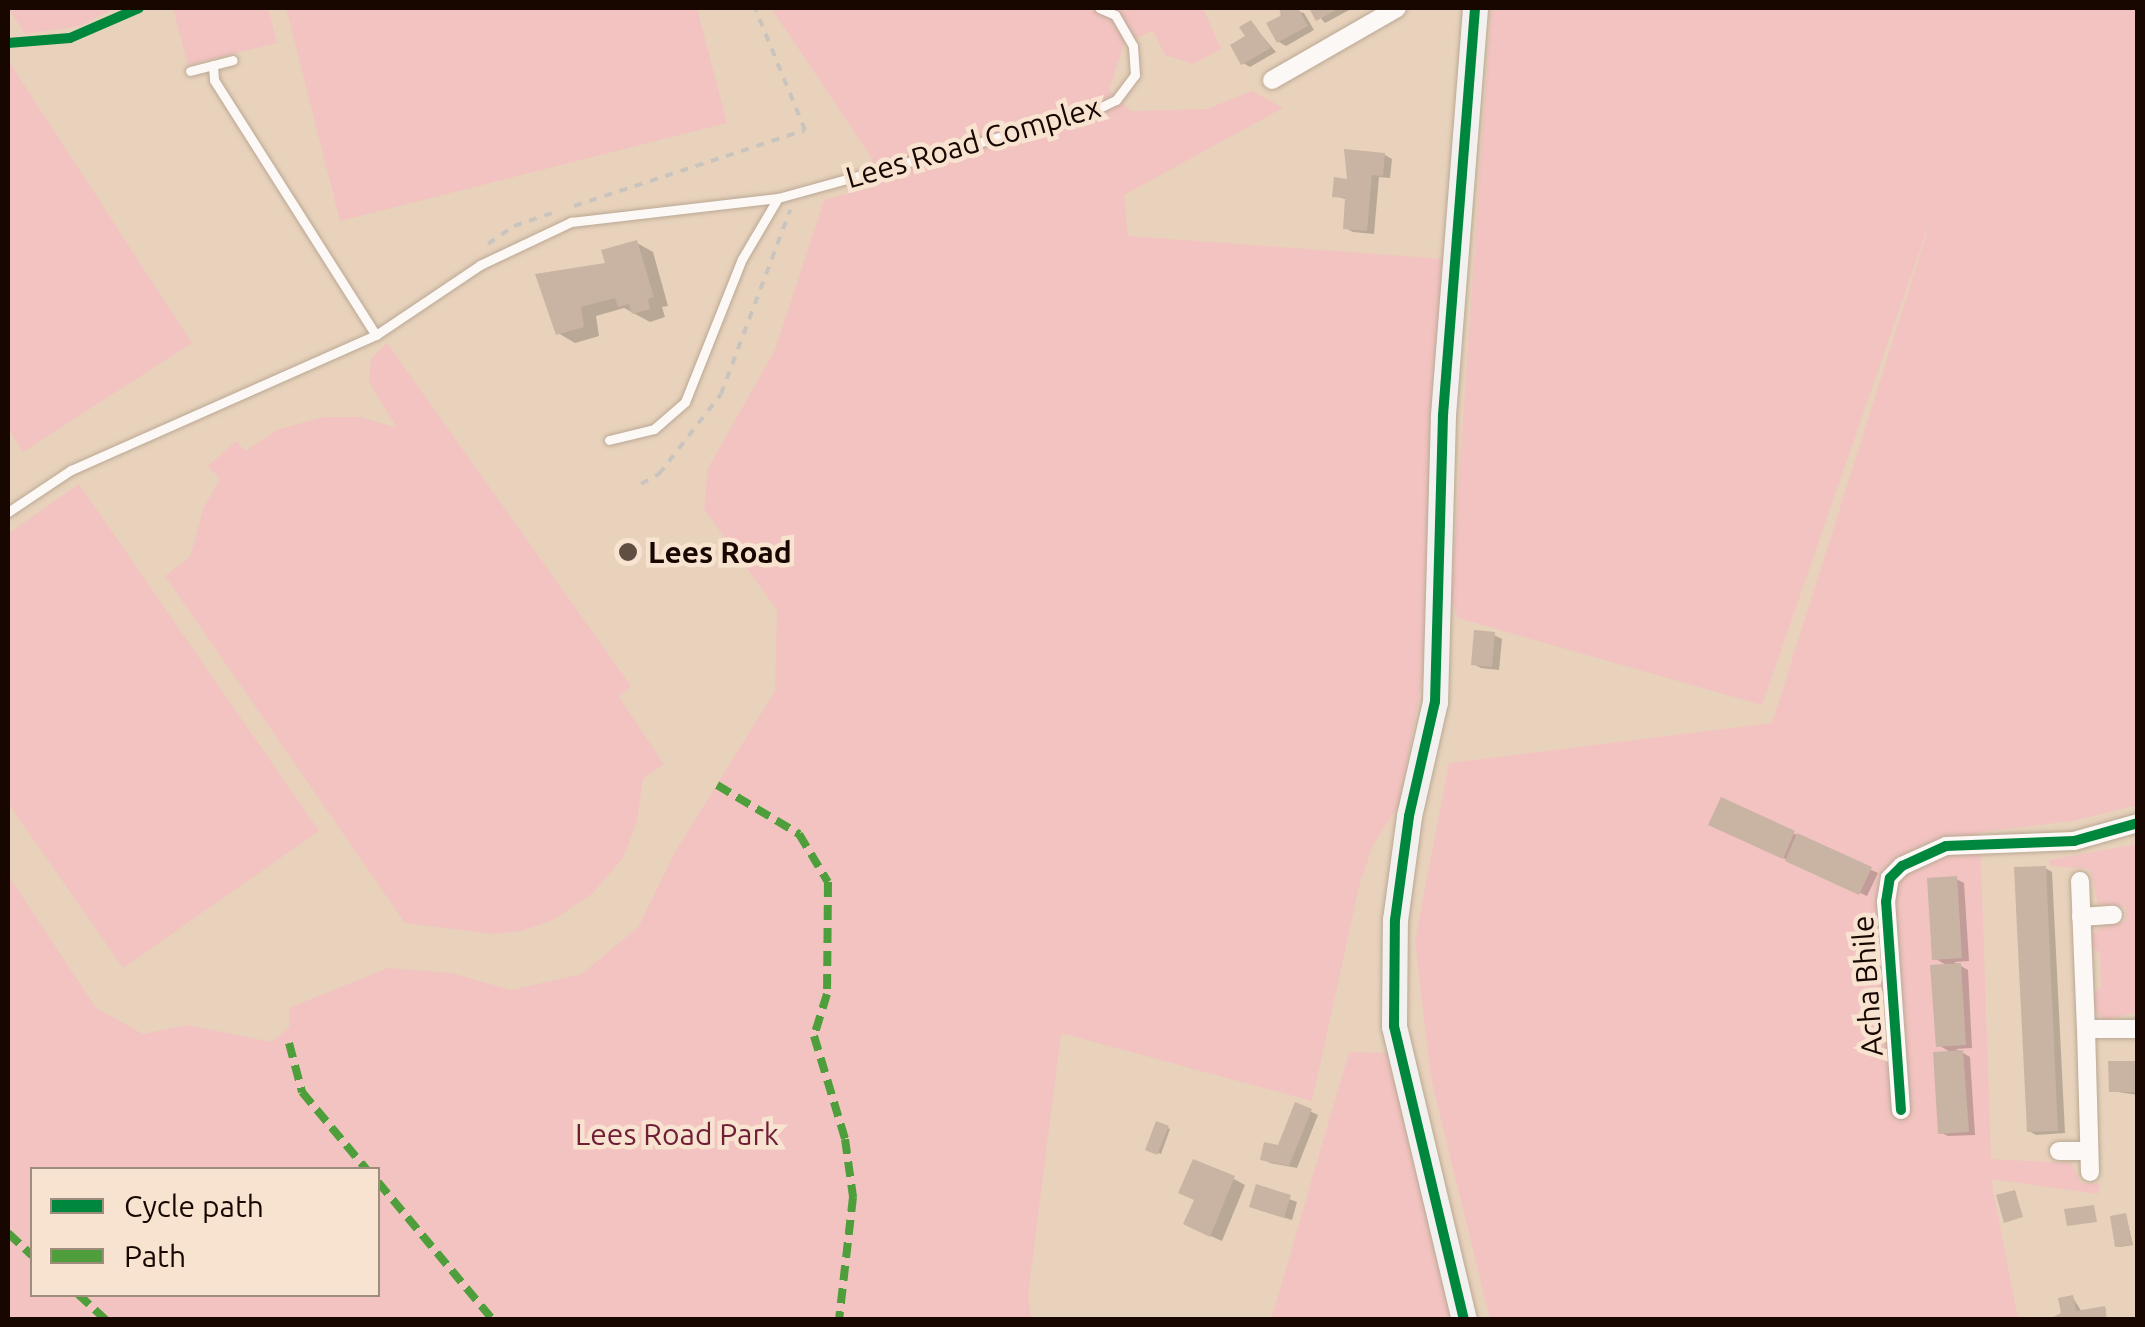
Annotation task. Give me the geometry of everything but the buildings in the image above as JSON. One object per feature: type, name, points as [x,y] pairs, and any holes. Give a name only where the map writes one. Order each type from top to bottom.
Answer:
[{"type":"street","points":[[1272,80],[1397,8]]},
{"type":"street","points":[[1464,1320],[1394,1026],[1397,904],[1435,702],[1444,415],[1475,8]]},
{"type":"street","name":"Acha Bhile","points":[[1901,1110],[1886,902],[1890,878],[1902,866],[1946,846],[2074,841],[2138,823]]},
{"type":"street","points":[[2080,881],[2090,1172]]},
{"type":"street","points":[[2082,917],[2113,915]]},
{"type":"street","points":[[2086,1029],[2138,1029]]},
{"type":"street","points":[[2058,1151],[2090,1151]]},
{"type":"lane","name":"Lees Road Complex","points":[[8,512],[71,470],[376,335],[480,265],[571,222],[783,196],[1092,112],[1116,100],[1135,75],[1133,46],[1115,15],[1099,8]]},
{"type":"lane","points":[[190,70],[234,60]]},
{"type":"lane","points":[[213,65],[214,80],[376,335]]},
{"type":"lane","points":[[609,440],[654,429],[685,402],[742,259],[783,196]]},
{"type":"path","points":[[484,246],[514,226],[805,130],[755,8]]},
{"type":"path","points":[[641,484],[658,474],[721,394],[756,290],[784,241],[783,196]]},
{"type":"green space","points":[[8,8],[115,8],[80,26],[25,34]]},
{"type":"green space","points":[[173,8],[268,8],[277,43],[188,65]]},
{"type":"green space","points":[[286,8],[697,8],[727,123],[340,221]]},
{"type":"green space","name":"Lees Road Park","points":[[771,8],[1203,8],[1221,49],[1193,64],[1165,55],[1153,30],[1124,44],[1109,90],[1131,111],[1207,109],[1252,91],[1283,108],[1124,195],[1128,236],[1445,259],[1423,674],[1400,803],[1373,845],[1360,883],[1312,1101],[1061,1033],[1028,1296],[1031,1319],[8,1319],[8,875],[96,1008],[143,1034],[187,1025],[272,1042],[289,1027],[289,1008],[388,968],[451,973],[511,990],[582,974],[639,926],[675,852],[775,691],[777,610],[704,509],[708,468],[775,350],[824,200],[880,185],[870,155]]},
{"type":"green space","points":[[1491,8],[2137,8],[2137,805],[2073,821],[1980,832],[1991,1159],[2071,1163],[2081,1183],[2100,1184],[2098,1194],[1991,1179],[2018,1319],[1490,1319],[1431,1078],[1415,941],[1449,763],[1772,723],[1937,201],[1762,705],[1458,618],[1451,599]]},
{"type":"green space","points":[[8,60],[192,343],[23,452],[8,428]]},
{"type":"green space","points":[[387,343],[631,686],[619,697],[664,764],[643,779],[637,822],[623,858],[593,893],[553,920],[522,931],[493,934],[405,923],[165,576],[190,557],[204,507],[220,479],[208,466],[236,441],[245,451],[279,429],[324,417],[360,417],[397,428],[369,382],[371,359]]},
{"type":"green space","points":[[79,484],[319,831],[123,968],[8,803],[8,534]]},
{"type":"green space","points":[[2137,844],[2137,1012],[2104,1020],[2091,1007],[2091,995],[2101,988],[2100,953],[2092,947],[2092,935],[2106,923],[2125,922],[2126,907],[2098,904],[2090,869],[2051,866],[2049,860]]},
{"type":"green space","points":[[1349,1052],[1389,1053],[1453,1319],[1271,1320]]},
{"type":"marked path","points":[[717,785],[799,834],[828,882],[827,994],[814,1036],[845,1139],[853,1197],[839,1320]]},
{"type":"marked path","points":[[289,1043],[302,1092],[364,1167]]},
{"type":"marked path","points":[[380,1184],[493,1320]]},
{"type":"marked path","points":[[8,1233],[30,1253]]},
{"type":"marked path","points":[[81,1297],[106,1320]]},
{"type":"cycle path","points":[[8,43],[70,38],[139,8]]},
{"type":"cycle path","points":[[1464,1320],[1394,1026],[1395,920],[1409,816],[1435,702],[1443,415],[1475,8]]},
{"type":"cycle path","points":[[1901,1110],[1886,902],[1890,878],[1902,866],[1946,846],[2074,841],[2138,823]]},
{"type":"place","name":"Lees Road","points":[[628,552]]}]
